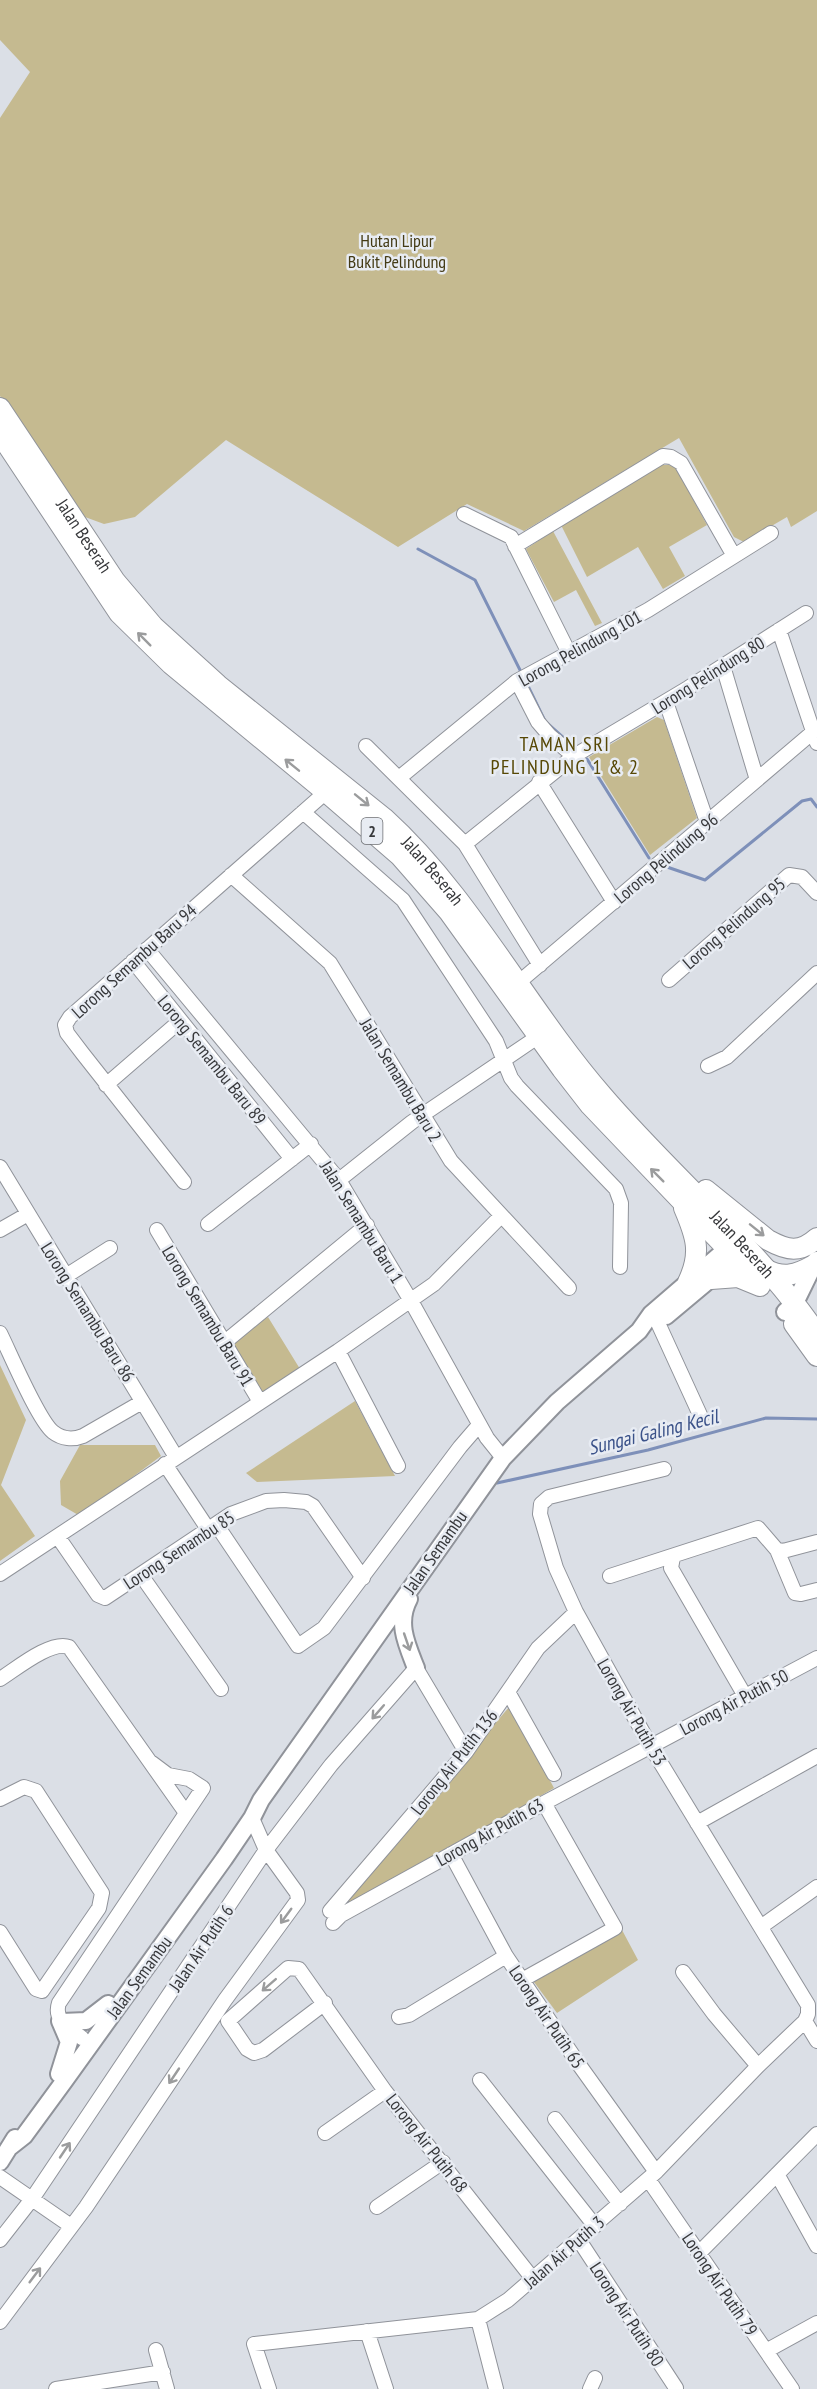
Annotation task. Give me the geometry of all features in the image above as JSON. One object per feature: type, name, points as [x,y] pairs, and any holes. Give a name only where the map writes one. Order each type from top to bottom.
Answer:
[{"type":"highway","name":"Jalan Beserah","points":[[0,408],[115,581],[154,627],[218,685],[411,842],[460,903],[573,1060],[737,1248],[767,1291],[817,1334]]},
{"type":"highway","name":"Jalan Beserah","points":[[0,434],[119,613],[171,664],[393,849],[422,880],[474,945],[590,1105],[678,1195],[737,1248],[765,1269],[817,1356]]},
{"type":"highway","points":[[602,1095],[695,1181],[768,1240],[779,1246],[796,1249],[806,1247],[817,1238]]},
{"type":"highway","points":[[678,1195],[697,1245],[695,1268],[688,1282]]},
{"type":"highway","points":[[765,1269],[777,1275],[792,1276],[816,1268]]},
{"type":"highway","points":[[711,1279],[730,1276],[744,1278],[767,1291]]},
{"type":"main road","name":"Jalan Semambu","points":[[10,2147],[24,2136],[88,2042],[252,1818],[261,1800],[504,1458],[557,1402],[655,1318],[711,1279],[737,1248]]},
{"type":"main road","name":"Jalan Semambu","points":[[655,1318],[688,1282],[737,1248]]},
{"type":"main road","points":[[793,1313],[816,1268]]},
{"type":"main road","points":[[416,1668],[403,1631],[403,1618],[406,1605],[436,1551]]},
{"type":"main road","name":"Jalan Semambu","points":[[0,2163],[59,2074],[88,2042],[108,2004],[240,1819],[261,1800]]},
{"type":"main road","points":[[59,2074],[69,2043],[61,2021],[86,2021],[108,2004]]},
{"type":"street","points":[[515,546],[663,456],[671,457],[681,463],[734,556]]},
{"type":"street","points":[[464,514],[511,537],[569,653]]},
{"type":"street","name":"Lorong Pelindung 101","points":[[399,778],[517,681],[648,610],[771,533]]},
{"type":"street","name":"Lorong Pelindung 80","points":[[465,844],[574,756],[666,702],[806,613]]},
{"type":"street","points":[[779,630],[815,737]]},
{"type":"street","points":[[723,666],[757,780]]},
{"type":"street","points":[[517,681],[538,722],[550,736],[574,756]]},
{"type":"street","points":[[666,702],[707,822]]},
{"type":"street","name":"Lorong Pelindung 96","points":[[518,983],[757,780],[815,737]]},
{"type":"street","points":[[366,746],[465,844],[540,964]]},
{"type":"street","points":[[539,782],[614,902]]},
{"type":"street","name":"Lorong Semambu Baru 94","points":[[184,1182],[67,1034],[65,1025],[70,1017],[326,792]]},
{"type":"street","points":[[303,812],[403,900],[495,1041],[517,1086],[619,1195],[620,1267]]},
{"type":"street","name":"Jalan Semambu Baru 2","points":[[231,875],[330,963],[422,1116],[455,1166],[568,1288]]},
{"type":"street","name":"Lorong Pelindung 95","points":[[669,980],[789,875],[802,877],[817,893]]},
{"type":"street","name":"Jalan Semambu Baru 1","points":[[147,949],[339,1179],[411,1301],[479,1425],[504,1458]]},
{"type":"street","name":"Lorong Semambu Baru 89","points":[[133,961],[292,1159]]},
{"type":"street","points":[[708,1066],[727,1057],[817,973]]},
{"type":"street","points":[[106,1085],[180,1021]]},
{"type":"street","points":[[339,1179],[422,1116],[539,1036]]},
{"type":"street","points":[[208,1224],[311,1144]]},
{"type":"street","name":"Lorong Semambu Baru 86","points":[[0,1167],[142,1401],[170,1460],[212,1527],[298,1646],[324,1628],[363,1578]]},
{"type":"street","points":[[0,1230],[27,1214]]},
{"type":"street","name":"Lorong Semambu Baru 91","points":[[0,1574],[411,1301],[434,1284],[501,1216]]},
{"type":"street","points":[[225,1342],[367,1225]]},
{"type":"street","name":"Lorong Semambu Baru 91","points":[[157,1230],[260,1402]]},
{"type":"street","points":[[66,1276],[110,1248]]},
{"type":"street","points":[[655,1318],[701,1417]]},
{"type":"street","points":[[0,1333],[44,1423],[61,1437],[75,1439],[84,1436],[142,1401]]},
{"type":"street","points":[[338,1351],[398,1466]]},
{"type":"street","points":[[363,1578],[460,1447],[479,1425]]},
{"type":"street","name":"Lorong Air Putih 53","points":[[664,1469],[549,1497],[541,1504],[540,1514],[556,1568],[576,1612],[651,1747],[812,2002],[805,2021]]},
{"type":"street","name":"Lorong Semambu 85","points":[[58,1537],[102,1597],[109,1597],[231,1514],[266,1501],[306,1502],[318,1511],[363,1578]]},
{"type":"street","points":[[610,1576],[758,1528],[777,1550],[795,1593],[801,1594],[817,1590]]},
{"type":"street","points":[[777,1550],[783,1551],[817,1542]]},
{"type":"street","points":[[673,1557],[671,1568],[745,1696]]},
{"type":"street","points":[[141,1575],[221,1689]]},
{"type":"street","name":"Lorong Air Putih 136","points":[[332,1917],[466,1752],[538,1648],[576,1612]]},
{"type":"street","points":[[0,1679],[50,1648],[60,1645],[69,1647],[186,1813]]},
{"type":"street","name":"Lorong Air Putih 50","points":[[651,1747],[817,1658]]},
{"type":"street","points":[[416,1668],[466,1752]]},
{"type":"street","name":"Jalan Air Putih 6","points":[[0,2240],[32,2199],[266,1850],[331,1765],[416,1668]]},
{"type":"street","points":[[508,1692],[554,1774]]},
{"type":"street","name":"Lorong Air Putih 63","points":[[332,1917],[340,1915],[651,1747]]},
{"type":"street","points":[[697,1823],[817,1756]]},
{"type":"street","points":[[88,2042],[61,2021],[57,2015],[59,2002],[203,1788],[189,1779],[168,1775],[152,1762]]},
{"type":"street","points":[[0,1800],[24,1786],[36,1791],[102,1893],[99,1908],[42,1990],[36,1989],[0,1932]]},
{"type":"street","points":[[522,1980],[615,1928],[544,1803]]},
{"type":"street","points":[[0,2322],[71,2226],[198,2040],[298,1900],[297,1893],[266,1850],[252,1818]]},
{"type":"street","name":"Lorong Air Putih 65","points":[[452,1854],[506,1956],[652,2176]]},
{"type":"street","points":[[762,1926],[817,1887]]},
{"type":"street","points":[[399,2017],[409,2015],[506,1956]]},
{"type":"street","name":"Lorong Air Putih 68","points":[[198,2040],[228,2021],[288,1968],[299,1969],[385,2091],[533,2279]]},
{"type":"street","points":[[683,1972],[714,2014],[758,2066]]},
{"type":"street","points":[[228,2021],[250,2052],[262,2050],[325,2003]]},
{"type":"street","points":[[805,2021],[817,2041]]},
{"type":"street","name":"Jalan Air Putih 3","points":[[269,2389],[254,2344],[478,2319],[508,2300],[652,2176],[758,2066],[805,2021]]},
{"type":"street","points":[[480,2080],[595,2226]]},
{"type":"street","points":[[325,2133],[385,2091]]},
{"type":"street","points":[[555,2119],[620,2204]]},
{"type":"street","points":[[699,2253],[817,2134]]},
{"type":"street","points":[[377,2207],[443,2162]]},
{"type":"street","points":[[777,2174],[817,2246]]},
{"type":"street","points":[[0,2176],[71,2226]]},
{"type":"street","name":"Lorong Air Putih 79","points":[[652,2176],[699,2253],[792,2389]]},
{"type":"street","name":"Lorong Air Putih 80","points":[[579,2240],[676,2388]]},
{"type":"street","points":[[478,2319],[496,2389]]},
{"type":"street","points":[[766,2351],[817,2324]]},
{"type":"street","points":[[367,2331],[386,2389]]},
{"type":"street","points":[[156,2350],[167,2389]]},
{"type":"street","points":[[56,2389],[163,2372]]},
{"type":"green space","name":"Hutan Lipur Bukit Pelindung","points":[[0,0],[817,0],[817,511],[791,527],[787,517],[744,542],[734,537],[679,438],[524,531],[467,504],[398,547],[226,440],[135,517],[104,524],[85,517],[0,396],[0,118],[30,72],[0,40]]},
{"type":"green space","points":[[658,465],[669,465],[676,468],[707,525],[669,547],[685,576],[663,589],[638,547],[587,577],[561,525]]},
{"type":"green space","points":[[553,531],[602,623],[595,626],[576,590],[554,602],[526,549]]},
{"type":"green space","points":[[657,717],[664,720],[697,818],[650,855],[589,757]]},
{"type":"green space","points":[[268,1317],[300,1369],[260,1394],[228,1343]]},
{"type":"green space","points":[[0,1365],[26,1420],[1,1485],[35,1536],[0,1561]]},
{"type":"green space","points":[[355,1401],[395,1476],[257,1482],[246,1473]]},
{"type":"green space","points":[[80,1445],[155,1445],[161,1456],[80,1516],[61,1505],[60,1481]]},
{"type":"green space","points":[[510,1706],[554,1788],[333,1917],[330,1916]]},
{"type":"green space","points":[[622,1930],[638,1960],[557,2013],[531,1978]]},
{"type":"waterway","points":[[418,549],[475,580],[520,670]]},
{"type":"waterway","points":[[528,686],[545,721],[573,746]]},
{"type":"waterway","points":[[587,759],[649,858]]},
{"type":"waterway","points":[[667,867],[705,880],[802,801],[811,799],[817,807]]},
{"type":"waterway","name":"Sungai Galing Kecil","points":[[497,1483],[648,1450],[766,1418],[817,1419]]},
{"type":"district","name":"TAMAN SRI PELINDUNG 1 & 2","points":[[565,756]]}]
